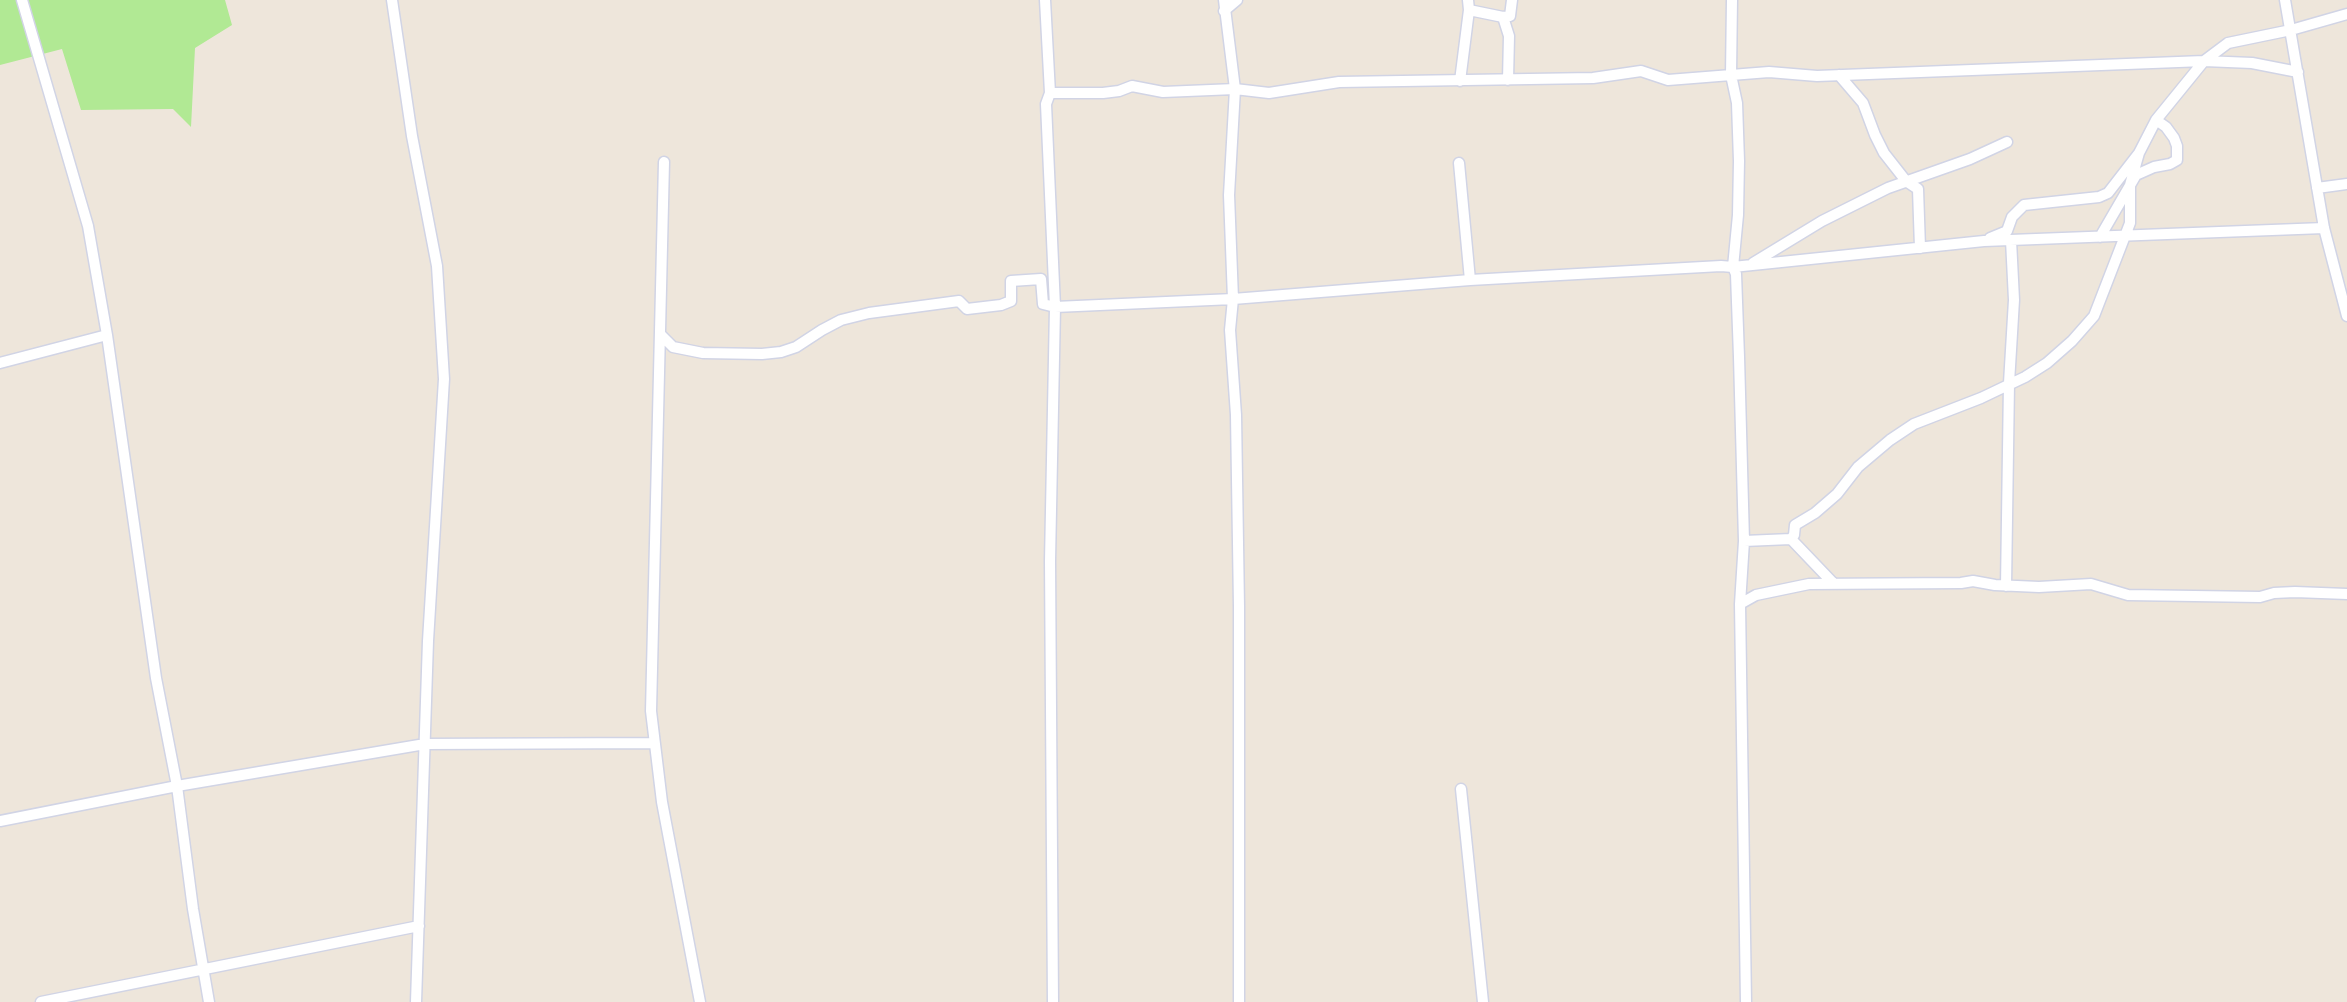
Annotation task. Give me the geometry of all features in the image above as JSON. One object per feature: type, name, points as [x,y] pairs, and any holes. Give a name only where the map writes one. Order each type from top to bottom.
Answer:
[{"type":"street","points":[[22,0],[88,226],[107,335],[156,678],[177,786],[208,1002]]},
{"type":"street","points":[[392,0],[412,136],[437,266],[444,379],[428,641],[416,1002]]},
{"type":"street","points":[[1045,0],[1050,93],[1046,104],[1055,307],[1050,550],[1053,1002]]},
{"type":"street","points":[[1237,0],[1224,6],[1235,89],[1229,195],[1233,299],[1230,330],[1236,415],[1239,607],[1239,1002]]},
{"type":"street","points":[[1460,81],[1468,5],[1503,17],[1510,16],[1512,0]]},
{"type":"street","points":[[1731,0],[1731,75],[1737,103],[1738,161],[1738,215],[1733,267],[1736,274],[1744,541],[1740,603],[1746,1002]]},
{"type":"street","points":[[2285,0],[2324,228],[2347,316]]},
{"type":"street","points":[[1984,241],[2007,231],[2012,217],[2024,205],[2099,197],[2108,193],[2139,153],[2156,120],[2204,62],[2228,43],[2291,30],[2347,14]]},
{"type":"street","points":[[1503,17],[1509,36],[1508,80]]},
{"type":"street","points":[[1050,93],[1103,93],[1119,91],[1132,86],[1163,92],[1235,89],[1269,93],[1339,82],[1593,78],[1641,71],[1668,80],[1769,72],[1817,76],[2204,62],[2252,63],[2298,72]]},
{"type":"street","points":[[1839,75],[1863,103],[1884,153],[1906,182],[1918,189],[1920,248]]},
{"type":"street","points":[[2100,237],[2140,172],[2170,164],[2176,160],[2178,154],[2174,138],[2166,127],[2156,120]]},
{"type":"street","points":[[1750,265],[1822,221],[1906,182],[1970,159],[2007,142]]},
{"type":"street","points":[[1791,539],[1796,525],[1815,513],[1837,494],[1858,467],[1890,440],[1914,424],[1981,398],[2025,377],[2047,363],[2072,341],[2094,316],[2123,236],[2130,223],[2130,185],[2139,153]]},
{"type":"street","points":[[664,162],[651,711],[662,802],[700,1002]]},
{"type":"street","points":[[1459,162],[1470,280]]},
{"type":"street","points":[[2318,188],[2347,184]]},
{"type":"street","points":[[660,334],[673,347],[693,351],[762,354],[781,352],[795,347],[813,334],[842,320],[869,313],[959,301],[967,309],[1001,305],[1011,301],[1011,281],[1041,279],[1042,304],[1055,307],[1233,299],[1470,280],[1733,267],[1984,241],[2324,228]]},
{"type":"street","points":[[2006,586],[2009,383],[2014,300],[2011,240]]},
{"type":"street","points":[[0,363],[107,335]]},
{"type":"street","points":[[1744,541],[1791,539],[1834,584]]},
{"type":"street","points":[[1740,603],[1756,595],[1809,584],[1961,584],[1973,581],[2006,586],[2091,584],[2128,595],[2260,597],[2295,592],[2347,594]]},
{"type":"street","points":[[0,821],[177,786],[425,744],[654,743]]},
{"type":"street","points":[[1461,789],[1483,1002]]},
{"type":"street","points":[[41,1002],[419,926]]},
{"type":"green space","points":[[0,0],[225,0],[232,25],[195,48],[191,127],[173,109],[81,110],[62,49],[0,65]]}]
